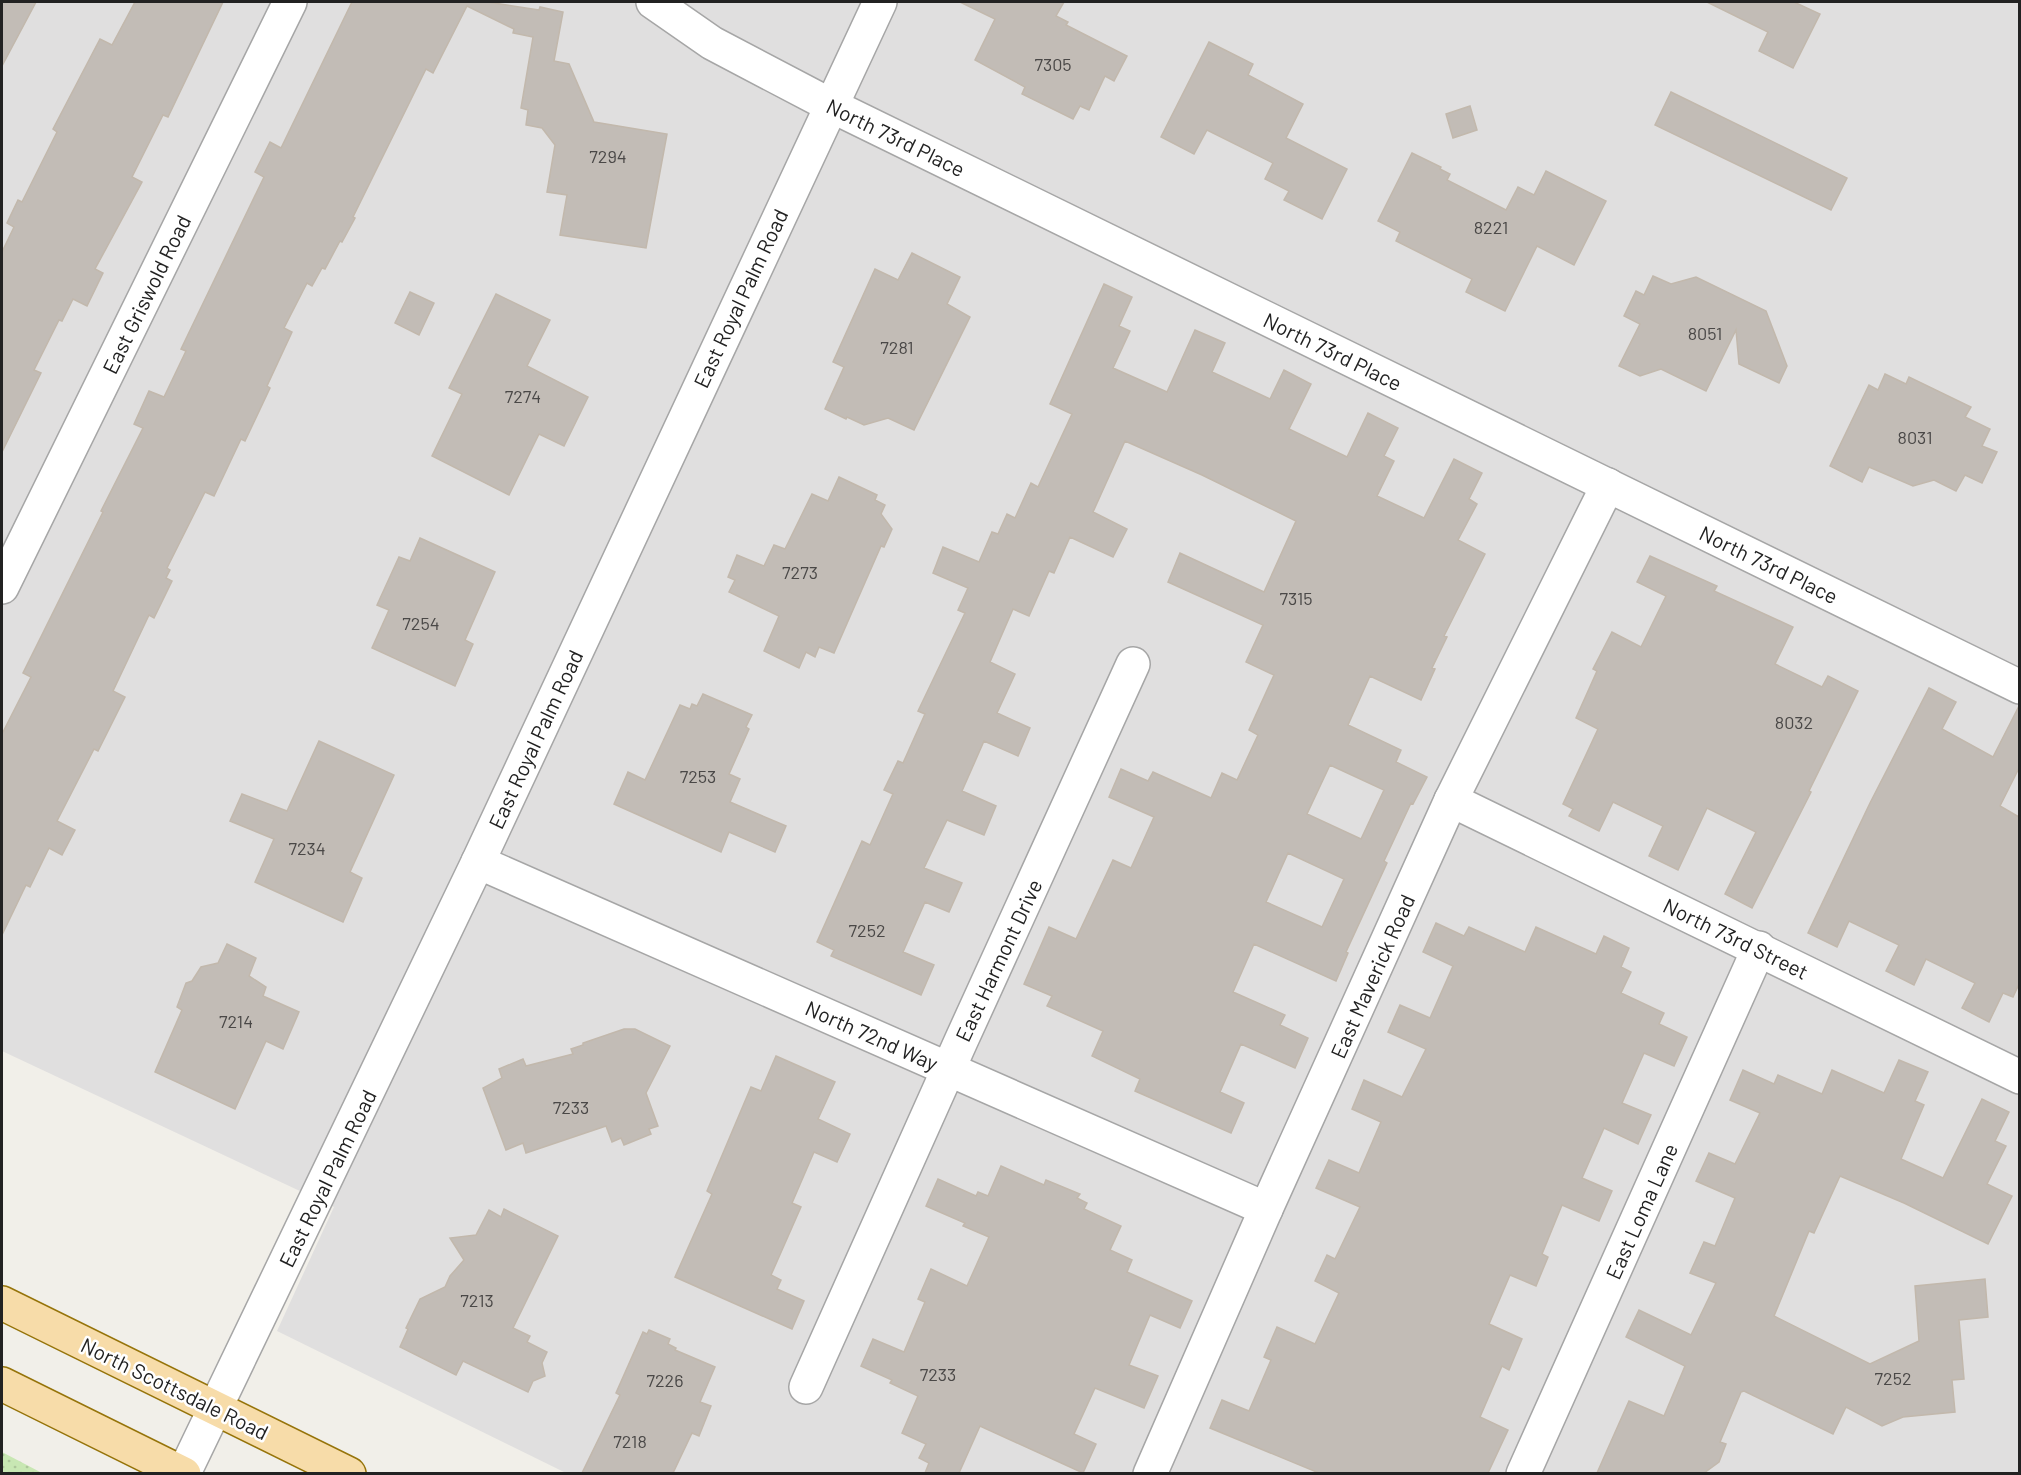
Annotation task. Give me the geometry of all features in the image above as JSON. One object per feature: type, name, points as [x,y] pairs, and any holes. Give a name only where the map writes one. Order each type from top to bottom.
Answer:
[{"type":"main road","name":"North Scottsdale Road","points":[[2,1302],[349,1473]]},
{"type":"main road","points":[[2,1383],[184,1473]]},
{"type":"street","name":"East Griswold Road","points":[[2,587],[290,2]]},
{"type":"street","name":"North 73rd Place","points":[[653,2],[712,43],[830,105],[2019,687]]},
{"type":"street","name":"East Royal Palm Road","points":[[184,1473],[478,862],[880,2]]},
{"type":"street","name":"East Maverick Road","points":[[1150,1473],[1266,1209],[1451,800],[1608,485]]},
{"type":"street","name":"East Harmont Drive","points":[[806,1387],[1133,664]]},
{"type":"street","name":"North 73rd Street","points":[[1451,800],[1759,948],[2019,1077]]},
{"type":"street","name":"North 72nd Way","points":[[478,862],[1266,1209]]},
{"type":"street","name":"East Loma Lane","points":[[1523,1473],[1759,948]]},
{"type":"shaded area","points":[[2,2],[2019,2],[2019,1473],[566,1473],[277,1331],[334,1207],[2,1051]]},
{"type":"green space","points":[[2,1452],[42,1473],[2,1473]]},
{"type":"building","points":[[2,2],[36,2],[2,66]]},
{"type":"building","points":[[135,2],[223,2],[168,117],[163,115],[132,177],[142,182],[95,269],[103,273],[87,306],[73,299],[62,321],[59,320],[34,370],[41,373],[2,452],[2,252],[14,227],[7,223],[18,200],[22,202],[57,132],[53,129],[100,39],[112,45]]},
{"type":"building","points":[[352,2],[488,2],[539,10],[540,7],[563,12],[554,61],[569,64],[594,122],[667,134],[646,248],[560,235],[567,195],[547,192],[555,145],[542,128],[526,125],[528,110],[521,108],[533,37],[513,33],[514,29],[467,6],[433,73],[426,69],[342,242],[340,241],[325,269],[322,268],[312,286],[307,283],[284,328],[292,332],[267,386],[270,388],[245,441],[241,439],[214,496],[205,492],[167,568],[170,570],[166,578],[172,581],[154,618],[149,615],[113,691],[125,697],[98,751],[94,749],[57,821],[75,830],[62,855],[49,848],[30,887],[26,885],[2,935],[2,734],[31,677],[23,673],[143,428],[134,424],[149,391],[164,397],[186,351],[181,349],[264,177],[255,172],[270,142],[281,148]]},
{"type":"building","points":[[960,2],[1064,2],[1056,16],[1068,22],[1066,25],[1127,56],[1114,81],[1105,76],[1089,110],[1080,106],[1073,119],[1022,94],[1025,87],[975,60],[995,19]]},
{"type":"building","points":[[1707,2],[1794,2],[1820,14],[1793,68],[1759,51],[1768,32]]},
{"type":"building","points":[[1209,42],[1253,64],[1248,75],[1303,104],[1286,138],[1347,169],[1322,219],[1284,200],[1289,191],[1265,179],[1273,163],[1207,130],[1194,154],[1161,137]]},
{"type":"building","points":[[1671,92],[1847,178],[1831,210],[1655,125]]},
{"type":"building","points":[[1470,106],[1477,130],[1453,138],[1446,114]]},
{"type":"building","points":[[1412,153],[1441,167],[1440,169],[1450,174],[1447,180],[1506,210],[1518,187],[1534,195],[1546,171],[1606,201],[1574,265],[1537,246],[1505,311],[1466,292],[1472,279],[1396,241],[1400,232],[1378,221]]},
{"type":"building","points":[[912,253],[960,277],[947,304],[970,317],[914,430],[888,418],[864,425],[847,417],[846,419],[825,409],[844,367],[833,362],[875,269],[898,280]]},
{"type":"building","points":[[1653,276],[1671,284],[1696,277],[1766,311],[1787,366],[1779,383],[1739,364],[1736,330],[1706,391],[1661,369],[1640,376],[1619,366],[1640,324],[1624,316],[1636,291],[1644,295]]},
{"type":"building","points":[[1104,284],[1132,297],[1119,326],[1130,331],[1113,368],[1167,392],[1195,330],[1225,343],[1212,372],[1270,399],[1284,370],[1311,384],[1289,429],[1347,457],[1368,413],[1398,428],[1384,456],[1394,461],[1377,496],[1424,518],[1454,459],[1482,473],[1469,499],[1477,504],[1458,540],[1485,554],[1444,636],[1447,637],[1432,668],[1435,669],[1421,700],[1370,676],[1348,725],[1401,750],[1396,762],[1427,777],[1413,804],[1411,803],[1384,861],[1387,863],[1346,952],[1348,953],[1336,981],[1254,944],[1233,992],[1285,1015],[1280,1025],[1308,1038],[1295,1068],[1241,1044],[1220,1092],[1244,1103],[1231,1133],[1135,1091],[1140,1079],[1092,1056],[1103,1031],[1047,1006],[1052,996],[1024,984],[1049,927],[1076,939],[1113,860],[1131,868],[1154,817],[1109,797],[1121,769],[1148,781],[1153,772],[1211,798],[1222,773],[1237,780],[1258,735],[1249,730],[1274,675],[1246,662],[1263,625],[1168,582],[1180,553],[1264,592],[1296,521],[1202,475],[1125,441],[1093,512],[1127,529],[1113,557],[1070,537],[1054,573],[1049,571],[1029,616],[1013,609],[990,662],[1015,674],[997,713],[1030,728],[1018,756],[984,741],[962,791],[996,806],[984,835],[947,820],[924,868],[962,883],[949,912],[925,902],[903,952],[934,965],[921,995],[831,956],[834,950],[817,942],[862,841],[870,845],[893,794],[884,790],[898,761],[903,763],[925,714],[918,711],[965,613],[958,610],[968,588],[933,573],[943,547],[979,562],[992,532],[998,534],[1007,514],[1015,518],[1031,483],[1038,487],[1072,414],[1050,404]],"holes":[[[1330,765],[1384,790],[1361,839],[1307,814]],[[1288,853],[1344,879],[1322,927],[1266,902]]]},
{"type":"building","points":[[410,292],[434,303],[419,335],[395,323]]},
{"type":"building","points":[[496,294],[550,320],[527,366],[588,397],[564,446],[539,434],[509,495],[432,456],[462,394],[449,388]]},
{"type":"building","points":[[1885,374],[1906,384],[1909,377],[1971,407],[1965,417],[1990,429],[1982,446],[1997,452],[1982,483],[1965,475],[1956,491],[1934,480],[1913,486],[1869,467],[1862,482],[1830,466],[1869,385],[1878,390]]},
{"type":"building","points":[[839,477],[877,495],[875,500],[885,505],[881,514],[892,529],[884,547],[881,546],[834,653],[819,647],[815,657],[806,652],[799,668],[764,651],[779,616],[729,592],[735,580],[728,577],[737,555],[764,566],[774,545],[785,549],[812,494],[828,501]]},
{"type":"building","points":[[420,538],[495,572],[465,640],[473,644],[455,686],[372,648],[389,610],[377,605],[399,557],[410,561]]},
{"type":"building","points":[[1650,556],[1717,586],[1714,591],[1793,627],[1775,664],[1822,687],[1828,676],[1858,691],[1809,791],[1811,792],[1752,908],[1725,894],[1756,832],[1707,808],[1678,870],[1649,856],[1663,826],[1613,802],[1599,831],[1569,816],[1573,809],[1563,804],[1598,729],[1576,718],[1597,671],[1593,669],[1612,632],[1641,647],[1666,596],[1637,582]]},
{"type":"building","points":[[1929,688],[1956,702],[1942,729],[1993,757],[2019,706],[2019,768],[2000,806],[2019,817],[2019,984],[2013,997],[2003,993],[1989,1022],[1962,1008],[1975,983],[1926,959],[1914,985],[1886,971],[1899,945],[1849,921],[1837,947],[1808,933],[1870,803]]},
{"type":"building","points":[[703,694],[752,715],[746,727],[749,729],[729,774],[740,779],[730,802],[786,826],[775,852],[729,832],[721,852],[614,804],[628,772],[645,780],[680,705],[690,709],[692,704],[697,706]]},
{"type":"building","points":[[319,741],[394,775],[350,872],[362,878],[343,922],[255,882],[274,839],[230,821],[242,794],[287,811]]},
{"type":"building","points":[[1436,923],[1464,936],[1469,927],[1525,952],[1536,927],[1596,954],[1604,936],[1629,948],[1621,967],[1631,972],[1621,993],[1664,1013],[1659,1024],[1687,1037],[1674,1066],[1644,1053],[1622,1103],[1651,1115],[1638,1144],[1604,1128],[1582,1178],[1612,1191],[1599,1221],[1562,1205],[1542,1254],[1548,1257],[1536,1286],[1510,1275],[1489,1324],[1522,1339],[1509,1370],[1502,1366],[1480,1417],[1508,1430],[1488,1473],[1319,1473],[1210,1428],[1222,1400],[1249,1411],[1271,1360],[1264,1357],[1277,1327],[1315,1344],[1339,1293],[1315,1281],[1327,1255],[1335,1259],[1360,1207],[1316,1188],[1329,1160],[1359,1173],[1381,1122],[1352,1109],[1364,1080],[1402,1097],[1426,1049],[1388,1032],[1400,1005],[1430,1018],[1453,966],[1423,952]]},
{"type":"building","points":[[227,944],[256,958],[249,976],[266,987],[263,996],[299,1012],[283,1049],[266,1041],[235,1109],[155,1072],[182,1010],[177,1007],[186,983],[192,981],[201,967],[218,963]]},
{"type":"building","points":[[624,1029],[635,1029],[670,1046],[646,1093],[658,1126],[649,1129],[651,1134],[624,1145],[621,1138],[612,1142],[606,1126],[526,1153],[523,1143],[506,1150],[483,1088],[502,1078],[499,1069],[523,1059],[526,1066],[573,1054],[571,1049],[583,1043]]},
{"type":"building","points":[[776,1056],[835,1082],[818,1119],[850,1134],[837,1162],[814,1152],[792,1203],[801,1207],[771,1275],[781,1280],[777,1289],[804,1301],[792,1329],[675,1277],[712,1194],[707,1191],[751,1087],[761,1091]]},
{"type":"building","points":[[1899,1060],[1928,1072],[1915,1101],[1924,1105],[1901,1159],[1943,1178],[1982,1099],[2009,1112],[1995,1141],[2006,1146],[1987,1184],[2012,1196],[1988,1244],[1904,1203],[1840,1176],[1814,1233],[1809,1231],[1774,1316],[1870,1364],[1919,1341],[1915,1286],[1985,1279],[1988,1317],[1959,1320],[1964,1379],[1952,1380],[1955,1412],[1903,1417],[1882,1426],[1846,1407],[1833,1434],[1744,1391],[1741,1392],[1720,1442],[1726,1444],[1719,1462],[1704,1473],[1597,1473],[1629,1401],[1664,1416],[1685,1366],[1626,1337],[1639,1310],[1691,1335],[1716,1283],[1690,1273],[1704,1242],[1715,1246],[1735,1198],[1696,1181],[1709,1153],[1735,1164],[1760,1113],[1730,1100],[1743,1070],[1774,1084],[1778,1075],[1822,1094],[1832,1070],[1884,1093]]},
{"type":"building","points":[[1001,1166],[1044,1185],[1046,1180],[1080,1194],[1077,1198],[1087,1203],[1084,1209],[1121,1226],[1110,1250],[1132,1260],[1127,1272],[1192,1301],[1180,1328],[1150,1315],[1129,1365],[1158,1376],[1144,1408],[1095,1388],[1074,1434],[1096,1444],[1083,1473],[980,1426],[959,1473],[925,1473],[929,1463],[919,1458],[926,1444],[902,1433],[918,1396],[890,1383],[892,1380],[861,1366],[873,1339],[904,1352],[925,1302],[918,1299],[931,1269],[967,1286],[989,1237],[963,1226],[965,1223],[926,1206],[938,1179],[976,1196],[978,1192],[988,1196]]},
{"type":"building","points":[[504,1209],[558,1236],[513,1328],[530,1336],[527,1342],[547,1352],[542,1363],[545,1376],[533,1381],[528,1392],[463,1361],[456,1375],[400,1347],[420,1299],[445,1287],[450,1276],[464,1260],[450,1238],[476,1235],[489,1210],[501,1217]]},
{"type":"building","points":[[649,1330],[670,1339],[668,1344],[676,1348],[675,1350],[715,1367],[700,1402],[711,1406],[699,1436],[692,1433],[673,1473],[582,1473],[620,1395],[616,1393],[643,1332],[647,1334]]}]
